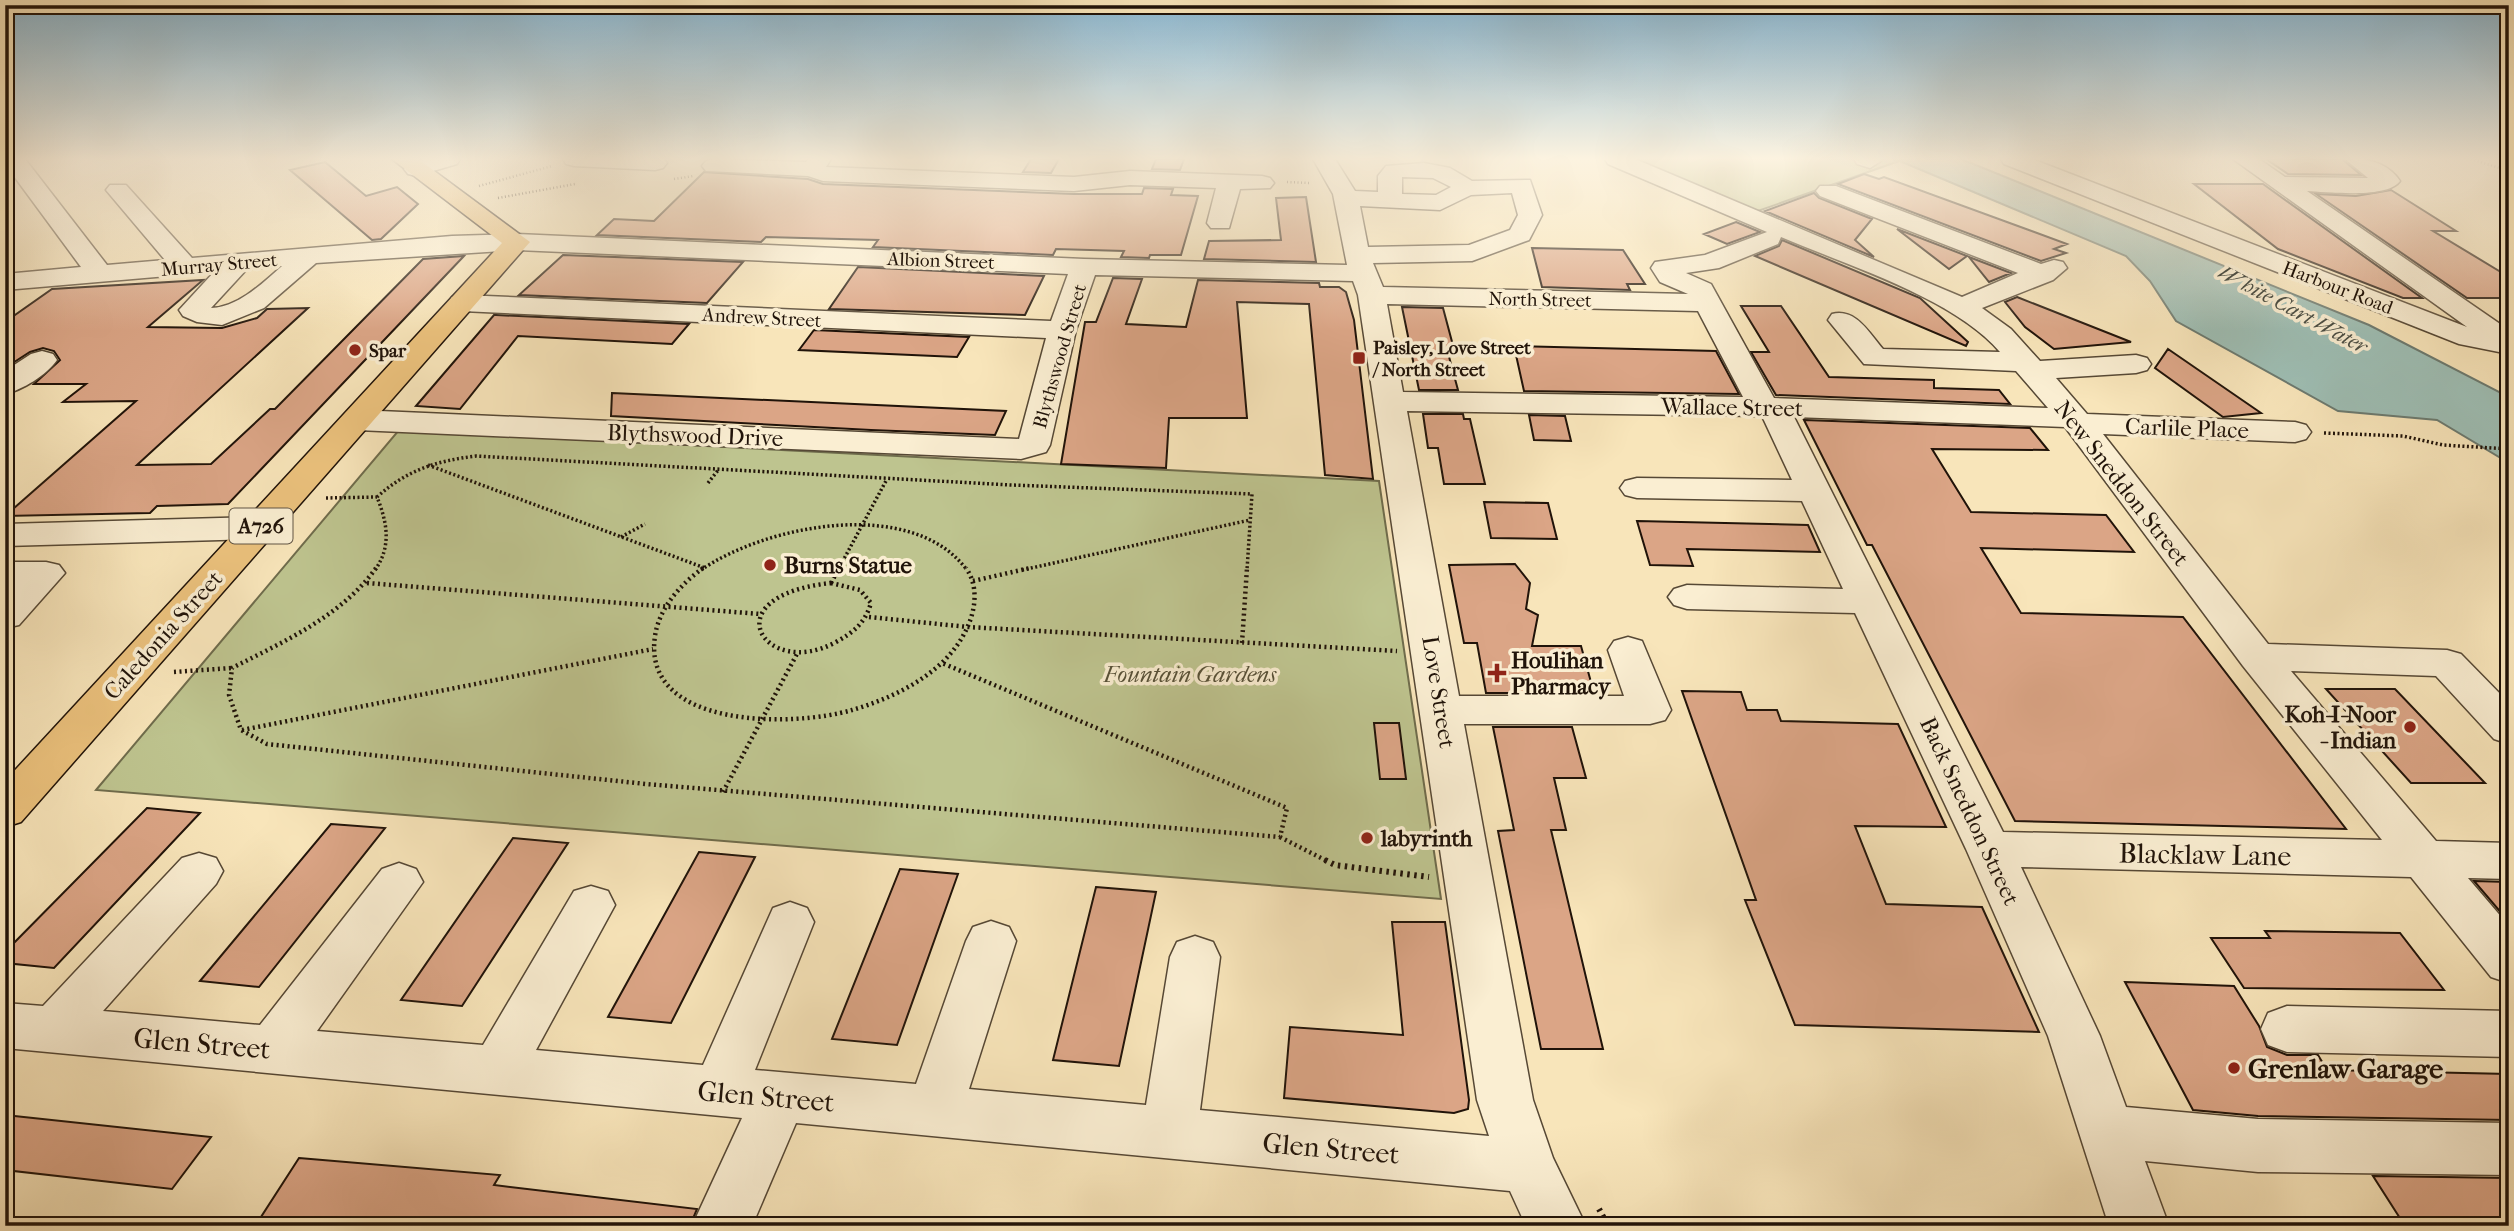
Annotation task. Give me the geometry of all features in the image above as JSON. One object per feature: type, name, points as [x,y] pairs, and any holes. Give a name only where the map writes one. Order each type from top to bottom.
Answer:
[{"type":"main road","points":[[482,216],[517,243]]},
{"type":"main road","name":"Caledonia Street","points":[[5,810],[517,243]]},
{"type":"street","points":[[56,216],[95,268]]},
{"type":"street","points":[[141,216],[185,267]]},
{"type":"street","points":[[1220,223],[1222,216]]},
{"type":"street","name":"Love Street","points":[[1348,216],[1365,274],[1391,401],[1505,1100],[1527,1167],[1556,1226]]},
{"type":"street","points":[[1365,274],[1472,253],[1520,235],[1529,216]]},
{"type":"street","name":"New Sneddon Street","points":[[1751,216],[1961,307],[2001,335],[2075,421],[2257,657],[2509,962]]},
{"type":"street","points":[[1903,216],[2054,268],[1961,307]]},
{"type":"street","name":"Harbour Road","points":[[2159,216],[2469,338],[2509,344]]},
{"type":"street","points":[[2332,216],[2403,261],[2509,344]]},
{"type":"street","points":[[1709,303],[1701,290],[1670,276],[1664,268],[1710,262],[1769,239]]},
{"type":"street","name":"Murray Street","points":[[5,282],[95,268],[185,267],[452,244],[517,243]]},
{"type":"street","name":"Albion Street","points":[[517,243],[1084,267],[1365,274]]},
{"type":"street","points":[[5,257],[21,263],[95,268]]},
{"type":"street","points":[[237,263],[193,310],[203,316],[239,312],[308,257]]},
{"type":"street","name":"Blythswood Street","points":[[1034,445],[1062,330],[1084,267]]},
{"type":"street","name":"North Street","points":[[1365,274],[1709,303]]},
{"type":"street","name":"Andrew Street","points":[[463,303],[1062,330]]},
{"type":"street","name":"Back Sneddon Street","points":[[1709,303],[1815,491],[1989,849],[2074,1035],[2139,1226]]},
{"type":"street","points":[[1842,320],[1875,358],[2028,366],[2136,364]]},
{"type":"street","points":[[5,385],[42,360]]},
{"type":"street","name":"Wallace Street","points":[[1391,401],[1769,407],[2075,421]]},
{"type":"street","name":"Blythswood Drive","points":[[357,420],[1021,449],[1034,445]]},
{"type":"street","name":"Carlile Place","points":[[2075,421],[2295,432]]},
{"type":"street","points":[[1637,488],[1815,491]]},
{"type":"street","points":[[5,535],[260,528]]},
{"type":"street","points":[[9,573],[55,533]]},
{"type":"street","points":[[5,617],[41,582],[46,573],[9,573]]},
{"type":"street","points":[[1686,597],[1870,603]]},
{"type":"street","points":[[1442,710],[1650,710],[1628,650]]},
{"type":"street","points":[[2257,657],[2446,663],[2509,729]]},
{"type":"street","name":"Blacklaw Lane","points":[[1989,849],[2509,861]]},
{"type":"street","points":[[30,1027],[199,871]]},
{"type":"street","points":[[273,1049],[400,882]]},
{"type":"street","points":[[497,1070],[591,905]]},
{"type":"street","points":[[719,1091],[790,922]]},
{"type":"street","points":[[934,1111],[991,941]]},
{"type":"street","points":[[1169,1133],[1195,957]]},
{"type":"street","name":"Glen Street","points":[[30,1027],[1527,1167]]},
{"type":"street","points":[[2287,1029],[2509,1034]]},
{"type":"street","points":[[722,1226],[779,1097]]},
{"type":"street","points":[[2108,1130],[2165,1140],[2222,1144],[2509,1149]]},
{"type":"path","points":[[2295,432],[2403,436],[2477,448],[2509,449]]},
{"type":"path","points":[[286,498],[377,496],[402,473],[428,464],[476,456],[887,479],[1252,494],[1242,643]]},
{"type":"path","points":[[428,464],[705,568]]},
{"type":"path","points":[[708,482],[719,469]]},
{"type":"path","points":[[831,583],[887,479]]},
{"type":"path","points":[[128,674],[232,668],[313,625],[367,583],[387,546],[387,521],[377,496]]},
{"type":"path","points":[[972,581],[1250,520]]},
{"type":"path","points":[[620,537],[645,524]]},
{"type":"path","points":[[864,524],[911,532],[933,540],[964,565],[972,581],[975,606],[968,627],[942,663],[920,680],[864,707],[799,720],[762,721],[708,710],[685,698],[668,684],[657,667],[653,649],[654,634],[665,608],[684,585],[705,568],[727,555],[778,534],[805,528],[864,524]]},
{"type":"path","points":[[367,583],[760,614]]},
{"type":"path","points":[[831,583],[845,584],[866,596],[870,605],[869,617],[853,635],[838,643],[798,652],[772,645],[763,637],[758,628],[760,614],[779,596],[794,589],[831,583]]},
{"type":"path","points":[[869,617],[968,627],[1433,653]]},
{"type":"path","points":[[241,730],[653,649]]},
{"type":"path","points":[[723,792],[798,652]]},
{"type":"path","points":[[942,663],[1287,808],[1280,836]]},
{"type":"path","points":[[232,668],[229,695],[241,730],[267,744],[506,772],[723,792],[1280,836],[1335,865],[1470,883]]},
{"type":"green space","name":"Fountain Gardens","points":[[399,430],[1379,481],[1441,899],[96,790]]},
{"type":"water","name":"White Cart Water","points":[[2032,216],[2102,216],[2369,325],[2509,397],[2509,463],[2437,420],[2338,411],[2176,321],[2150,281],[2126,256]]},
{"type":"building","points":[[344,216],[405,216],[381,239],[372,240]]},
{"type":"building","points":[[659,216],[1192,216],[1181,255],[1150,255],[1149,258],[1121,257],[1124,251],[1056,249],[1053,255],[873,247],[878,240],[766,237],[761,242],[597,235],[614,219],[654,221]]},
{"type":"building","points":[[1278,216],[1309,216],[1316,262],[1204,259],[1209,241],[1281,240]]},
{"type":"building","points":[[1778,216],[1866,216],[1872,219],[1855,240],[1874,257]]},
{"type":"building","points":[[1924,216],[1992,216],[2067,244],[2054,249],[2066,253],[2041,261]]},
{"type":"building","points":[[2236,216],[2308,216],[2422,298],[2403,298],[2278,249]]},
{"type":"building","points":[[2349,216],[2433,216],[2456,231],[2433,231],[2509,277],[2509,298],[2467,298]]},
{"type":"building","points":[[1736,222],[1760,232],[1727,244],[1704,234]]},
{"type":"building","points":[[1897,229],[1967,256],[1949,269]]},
{"type":"building","points":[[1782,240],[1920,298],[1968,342],[1966,346],[1755,256],[1779,246]]},
{"type":"building","points":[[1532,248],[1623,250],[1645,284],[1627,284],[1630,290],[1542,287]]},
{"type":"building","points":[[563,255],[743,262],[707,303],[519,295]]},
{"type":"building","points":[[464,256],[228,504],[157,506],[150,513],[5,516],[136,401],[63,402],[86,384],[34,384],[60,360],[54,351],[43,348],[30,352],[5,368],[5,322],[52,289],[203,280],[148,327],[222,328],[257,318],[267,309],[308,308],[137,465],[211,464],[270,409],[275,409],[423,259]]},
{"type":"building","points":[[1969,257],[2011,273],[1989,282]]},
{"type":"building","points":[[858,267],[1044,276],[1025,315],[829,309]]},
{"type":"building","points":[[1113,278],[1142,279],[1126,324],[1186,327],[1198,280],[1319,283],[1320,287],[1339,287],[1346,292],[1354,320],[1373,479],[1325,475],[1309,304],[1237,302],[1247,418],[1169,418],[1166,468],[1061,464],[1085,322],[1096,322]]},
{"type":"building","points":[[2017,297],[2131,342],[2054,349],[2025,327],[2005,302]]},
{"type":"building","points":[[1741,306],[1781,306],[1829,377],[1934,380],[1934,388],[1999,390],[2010,404],[1776,395],[1751,352],[1769,352]]},
{"type":"building","points":[[1402,307],[1443,308],[1455,353],[1448,353],[1458,390],[1419,390]]},
{"type":"building","points":[[494,315],[689,324],[672,344],[518,336],[460,409],[416,406]]},
{"type":"building","points":[[814,330],[969,337],[957,357],[799,350]]},
{"type":"building","points":[[1514,346],[1716,351],[1739,394],[1524,391]]},
{"type":"building","points":[[2168,349],[2261,413],[2223,417],[2155,368]]},
{"type":"building","points":[[612,393],[1006,411],[995,435],[871,430],[611,416]]},
{"type":"building","points":[[1423,414],[1463,414],[1464,419],[1470,419],[1485,484],[1444,484],[1438,448],[1428,448]]},
{"type":"building","points":[[1529,415],[1565,416],[1571,441],[1534,440]]},
{"type":"building","points":[[1804,420],[2030,428],[2048,450],[1932,449],[1971,512],[2106,515],[2134,552],[1981,548],[2021,613],[2183,617],[2346,829],[2015,821],[1872,545],[1867,545]]},
{"type":"building","points":[[1484,502],[1548,503],[1557,539],[1491,538]]},
{"type":"building","points":[[1637,521],[1808,525],[1820,552],[1687,549],[1693,566],[1650,565]]},
{"type":"building","points":[[1515,564],[1530,583],[1526,609],[1538,615],[1532,646],[1581,646],[1594,693],[1486,693],[1477,643],[1464,643],[1449,565]]},
{"type":"building","points":[[2326,689],[2395,689],[2485,783],[2411,783]]},
{"type":"building","points":[[1682,691],[1741,692],[1747,710],[1777,710],[1781,721],[1898,724],[1946,827],[1855,826],[1886,904],[1982,907],[2039,1032],[1795,1025],[1745,900],[1756,900]]},
{"type":"building","points":[[1374,723],[1399,723],[1406,779],[1380,779]]},
{"type":"building","points":[[1493,727],[1572,727],[1586,778],[1554,778],[1566,830],[1551,830],[1603,1049],[1541,1049],[1498,831],[1514,830]]},
{"type":"building","points":[[147,808],[200,813],[54,968],[5,963],[5,952]]},
{"type":"building","points":[[331,824],[385,828],[259,987],[200,981]]},
{"type":"building","points":[[513,838],[568,843],[462,1006],[401,1000]]},
{"type":"building","points":[[699,852],[755,857],[671,1023],[608,1017]]},
{"type":"building","points":[[900,869],[958,874],[897,1045],[832,1039]]},
{"type":"building","points":[[2474,881],[2509,882],[2509,922]]},
{"type":"building","points":[[1096,887],[1156,892],[1119,1066],[1053,1060]]},
{"type":"building","points":[[1392,922],[1445,922],[1468,1109],[1454,1113],[1284,1098],[1290,1027],[1403,1035]]},
{"type":"building","points":[[2265,931],[2400,933],[2444,990],[2244,988],[2211,938],[2270,938]]},
{"type":"building","points":[[2125,982],[2234,986],[2259,1026],[2267,1047],[2287,1055],[2318,1055],[2327,1070],[2509,1074],[2509,1120],[2258,1116],[2193,1110]]},
{"type":"building","points":[[5,1115],[211,1137],[172,1189],[5,1170]]},
{"type":"building","points":[[299,1158],[500,1175],[494,1185],[697,1209],[690,1226],[368,1226],[261,1217]]},
{"type":"building","points":[[2373,1176],[2509,1178],[2509,1226],[2405,1226]]},
{"type":"place","name":"Spar","points":[[355,350]]},
{"type":"place","name":"Paisley, Love Street / North Street","points":[[1359,358]]},
{"type":"place","name":"Burns Statue","points":[[770,565]]},
{"type":"place","name":"Houlihan Pharmacy","points":[[1497,673]]},
{"type":"place","name":"Koh-I-Noor - Indian","points":[[2410,727]]},
{"type":"place","name":"labyrinth","points":[[1367,838]]},
{"type":"place","name":"Grenlaw Garage","points":[[2234,1068]]}]
